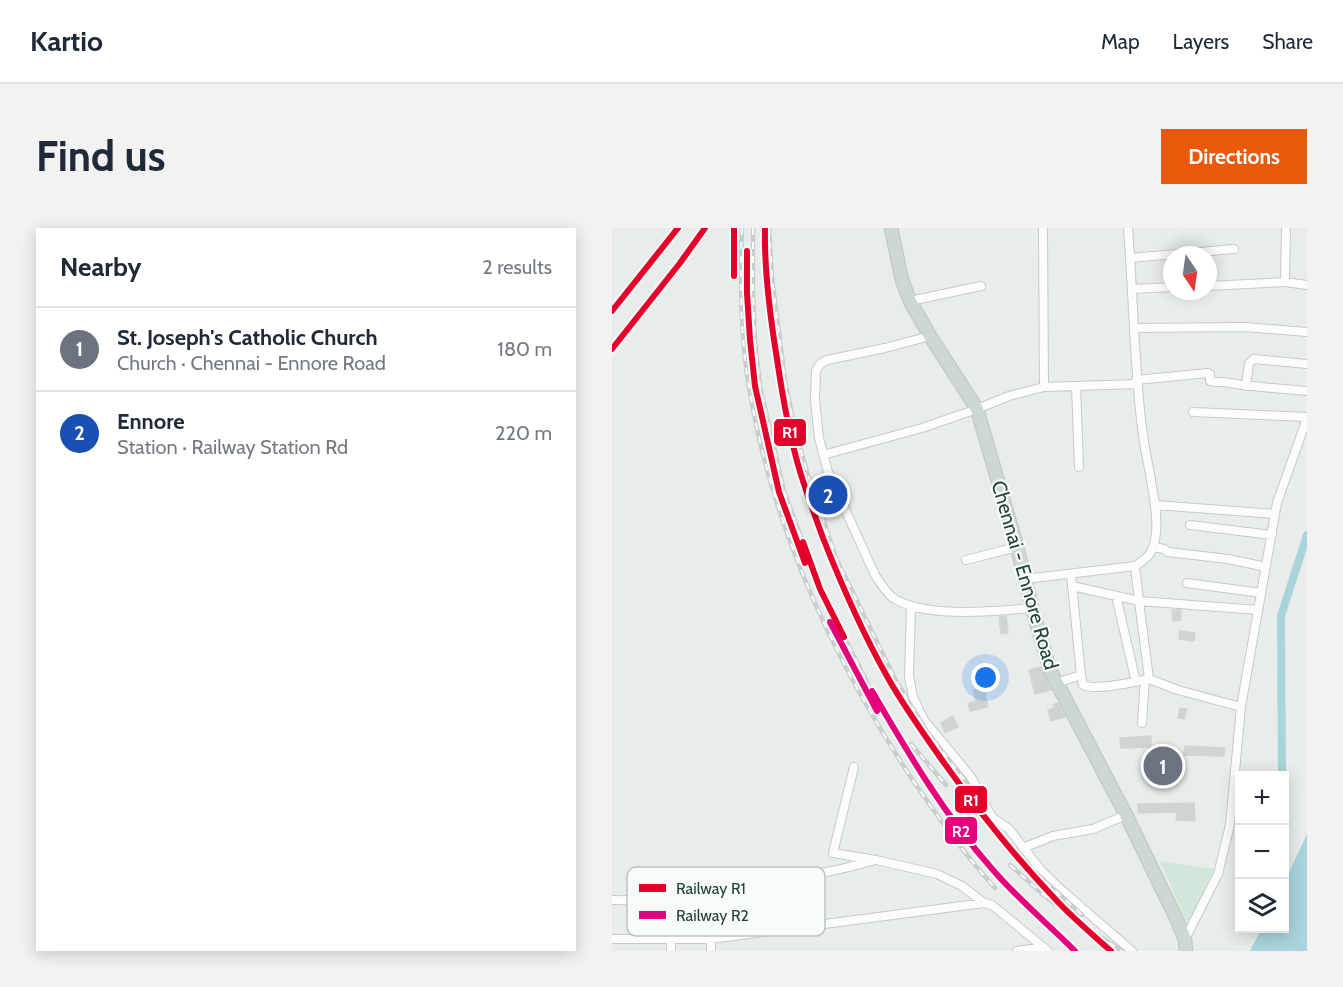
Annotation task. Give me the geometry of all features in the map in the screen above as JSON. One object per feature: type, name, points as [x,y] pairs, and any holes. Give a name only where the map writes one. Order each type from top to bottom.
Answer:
[{"type":"main road","name":"Chennai - Ennore Road","points":[[891,228],[902,280],[910,301],[977,409],[1050,670],[1126,815],[1177,920],[1185,945]]},
{"type":"street","points":[[1043,228],[1044,387]]},
{"type":"street","points":[[1025,579],[1135,566],[1149,557],[1154,547],[1156,505],[1144,444],[1137,382],[1128,228]]},
{"type":"street","points":[[1285,282],[1286,228]]},
{"type":"street","points":[[1130,258],[1234,249]]},
{"type":"street","points":[[1217,286],[1285,282],[1307,285]]},
{"type":"street","points":[[910,301],[981,286]]},
{"type":"street","points":[[1133,289],[1163,287]]},
{"type":"street","points":[[1134,328],[1245,327],[1307,332]]},
{"type":"street","points":[[930,336],[827,360],[820,364],[816,371],[815,400],[822,455],[828,472],[875,574],[893,598],[911,606],[974,613],[1032,608]]},
{"type":"street","points":[[1246,386],[1249,363],[1254,359],[1307,364]]},
{"type":"street","points":[[822,455],[922,428],[1009,396],[1044,387],[1137,382],[1208,373],[1212,382],[1307,391]]},
{"type":"street","points":[[1076,386],[1079,467]]},
{"type":"street","points":[[1185,945],[1218,874],[1228,834],[1241,707],[1277,503],[1307,418],[1193,412]]},
{"type":"street","points":[[1156,505],[1275,514]]},
{"type":"street","points":[[1190,525],[1272,535]]},
{"type":"street","points":[[1154,547],[1168,552],[1228,558],[1266,567]]},
{"type":"street","points":[[966,560],[1017,548]]},
{"type":"street","points":[[1135,566],[1143,680],[1142,723]]},
{"type":"street","points":[[1071,574],[1083,685],[1087,687],[1112,686],[1143,680],[1241,707]]},
{"type":"street","points":[[1187,583],[1261,593]]},
{"type":"street","points":[[1072,586],[1139,601],[1258,610]]},
{"type":"street","points":[[1116,596],[1143,680]]},
{"type":"street","points":[[911,606],[909,676],[913,697],[930,729],[971,777],[993,818],[1009,830],[1040,869],[1064,893],[1132,951]]},
{"type":"street","points":[[1056,683],[1081,675]]},
{"type":"street","points":[[854,767],[833,853],[937,874],[962,886],[984,903]]},
{"type":"street","points":[[1023,848],[1053,836],[1093,829],[1126,815]]},
{"type":"street","points":[[825,873],[876,860]]},
{"type":"street","points":[[612,900],[627,900]]},
{"type":"street","points":[[825,924],[984,903],[992,905],[1046,949]]},
{"type":"street","points":[[612,939],[711,939],[734,936]]},
{"type":"street","points":[[671,951],[672,939]]},
{"type":"street","points":[[711,939],[711,951]]},
{"type":"street","points":[[1017,951],[1046,949]]},
{"type":"green space","points":[[1160,861],[1214,869],[1190,921],[1186,921]]},
{"type":"water","points":[[1307,834],[1307,951],[1250,951],[1259,933],[1289,933],[1289,872]]},
{"type":"building","points":[[1172,610],[1181,610],[1181,620],[1173,621]]},
{"type":"building","points":[[1006,616],[1008,633],[1001,634],[999,617]]},
{"type":"building","points":[[1180,631],[1195,633],[1194,641],[1179,639]]},
{"type":"building","points":[[1041,667],[1051,690],[1035,694],[1029,670]]},
{"type":"building","points":[[984,688],[988,707],[970,711],[968,703],[976,701],[973,690]]},
{"type":"building","points":[[1058,703],[1065,717],[1051,721],[1048,710],[1054,708],[1053,705]]},
{"type":"building","points":[[1180,708],[1187,709],[1184,719],[1178,718]]},
{"type":"building","points":[[953,716],[958,727],[945,733],[941,723]]},
{"type":"building","points":[[1151,736],[1151,747],[1121,748],[1120,738]]},
{"type":"building","points":[[1185,746],[1225,748],[1224,756],[1184,755]]},
{"type":"building","points":[[1155,754],[1164,754],[1164,758],[1178,759],[1178,774],[1148,773],[1149,758],[1155,758]]},
{"type":"building","points":[[1194,803],[1195,821],[1176,820],[1177,812],[1138,813],[1138,804]]},
{"type":"waterway","points":[[1282,771],[1281,616],[1307,535]]},
{"type":"railway","points":[[612,311],[678,228]]},
{"type":"railway","points":[[612,349],[705,228]]},
{"type":"railway","points":[[742,228],[741,308],[749,387],[759,439],[790,541],[832,640],[884,734],[942,821],[995,888]]},
{"type":"railway","points":[[753,228],[755,341],[760,386],[784,491],[820,589],[870,688],[932,789],[993,870],[1075,951]]},
{"type":"railway","points":[[769,228],[772,278],[785,380],[795,430],[837,560],[896,681],[928,733],[971,788]]},
{"type":"railway","points":[[911,744],[946,785]]},
{"type":"railway","points":[[1010,865],[1083,926],[1122,951]]},
{"type":"railway","points":[[1035,872],[1082,915]]},
{"type":"rail line","name":"R1","points":[[612,311],[678,228]]},
{"type":"rail line","name":"R1","points":[[612,349],[705,228]]},
{"type":"rail line","name":"R1","points":[[734,228],[734,276]]},
{"type":"rail line","name":"R1","points":[[765,228],[765,261],[770,310],[783,398],[794,449],[823,538],[861,627],[905,706],[978,809],[1070,915],[1111,951]]},
{"type":"rail line","name":"R1","points":[[747,251],[747,293],[755,386],[779,492],[805,563]]},
{"type":"rail line","name":"R1","points":[[803,542],[820,589],[844,637]]},
{"type":"rail line","name":"R2","points":[[830,622],[877,711]]},
{"type":"rail line","name":"R2","points":[[872,691],[928,784],[975,849],[1013,891],[1075,951]]},
{"type":"place","name":"Ennore","points":[[828,495]]},
{"type":"place","name":"St. Joseph's Catholic Church","points":[[1163,766]]}]
